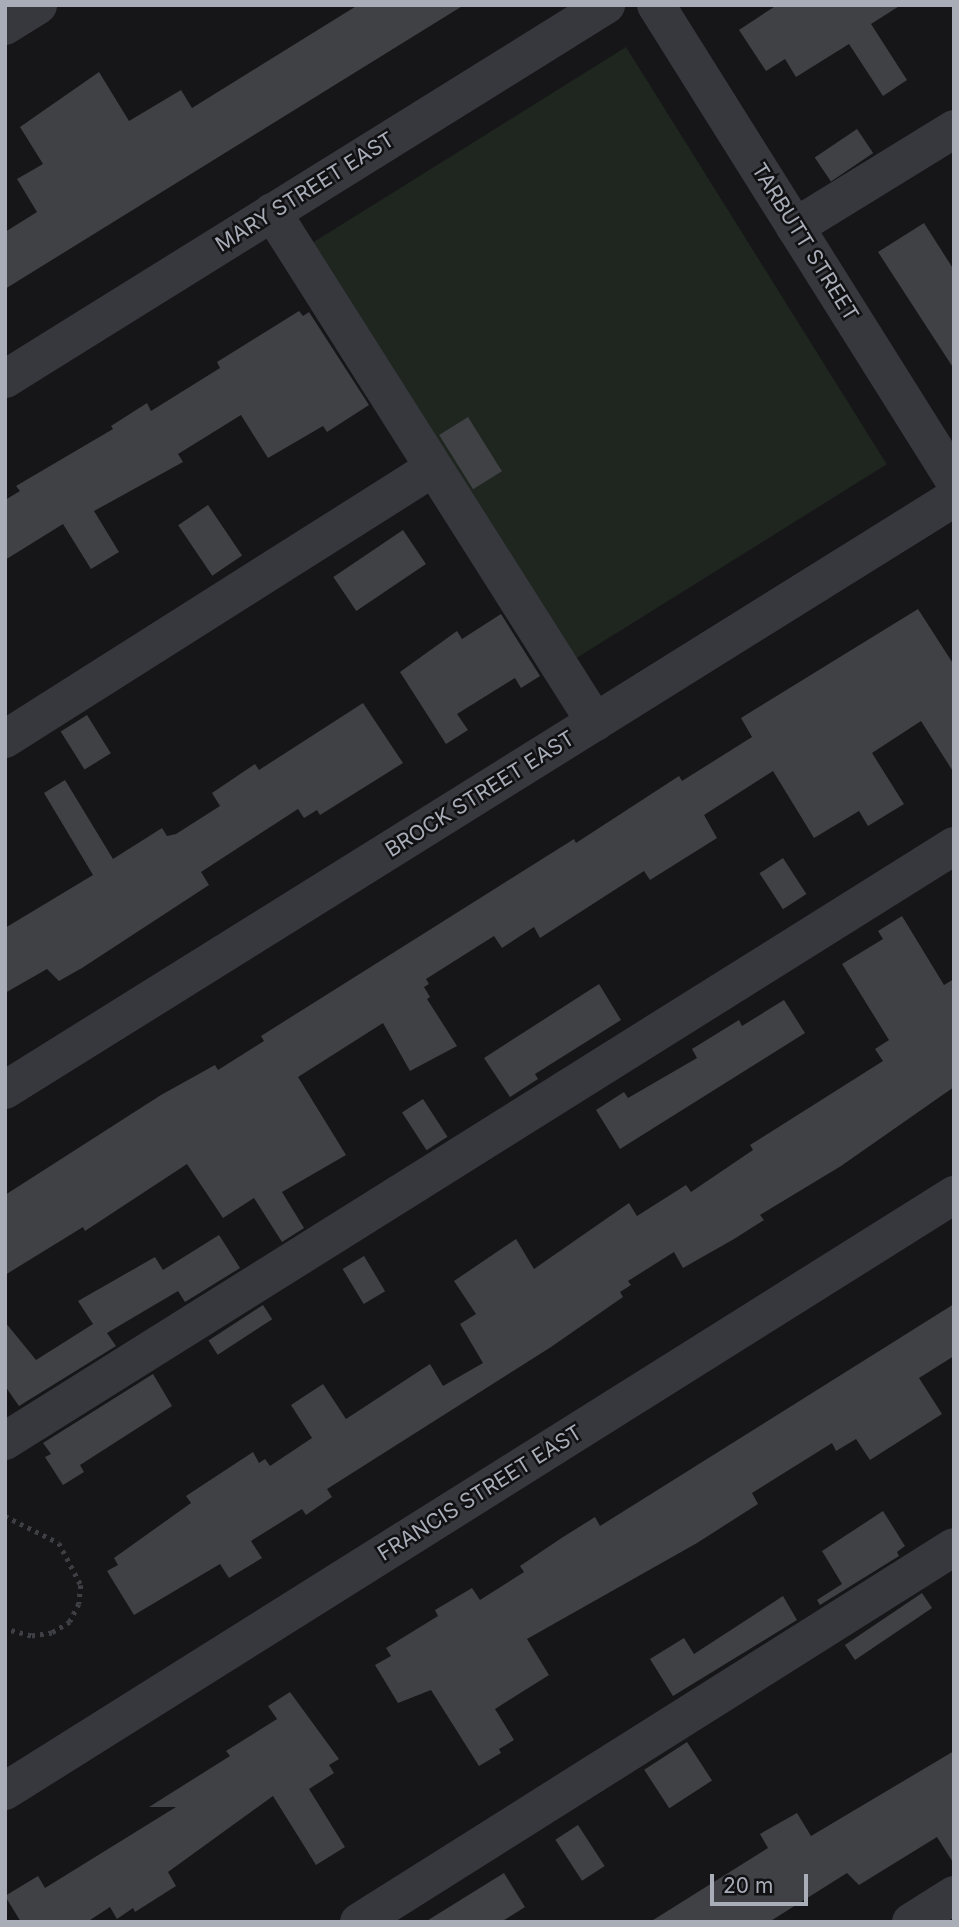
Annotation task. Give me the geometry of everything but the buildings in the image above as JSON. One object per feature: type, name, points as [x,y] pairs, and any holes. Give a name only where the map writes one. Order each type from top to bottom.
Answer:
[{"type":"street","points":[[5,26],[38,5]]},
{"type":"street","name":"MARY STREET EAST","points":[[5,379],[606,5]]},
{"type":"street","name":"TARBUTT STREET","points":[[656,5],[954,480]]},
{"type":"street","points":[[795,227],[954,129]]},
{"type":"street","points":[[272,212],[595,722]]},
{"type":"street","points":[[5,739],[433,468]]},
{"type":"street","name":"BROCK STREET EAST","points":[[5,1090],[954,498]]},
{"type":"street","points":[[5,1441],[954,846]]},
{"type":"street","name":"FRANCIS STREET EAST","points":[[5,1791],[954,1195]]},
{"type":"street","points":[[359,1922],[954,1548]]},
{"type":"street","points":[[911,1922],[954,1895]]},
{"type":"path","points":[[5,1516],[59,1544],[81,1585],[79,1604],[70,1622],[52,1633],[32,1636],[5,1629]]},
{"type":"shaded area","points":[[626,47],[887,464],[564,666],[304,248]]}]
